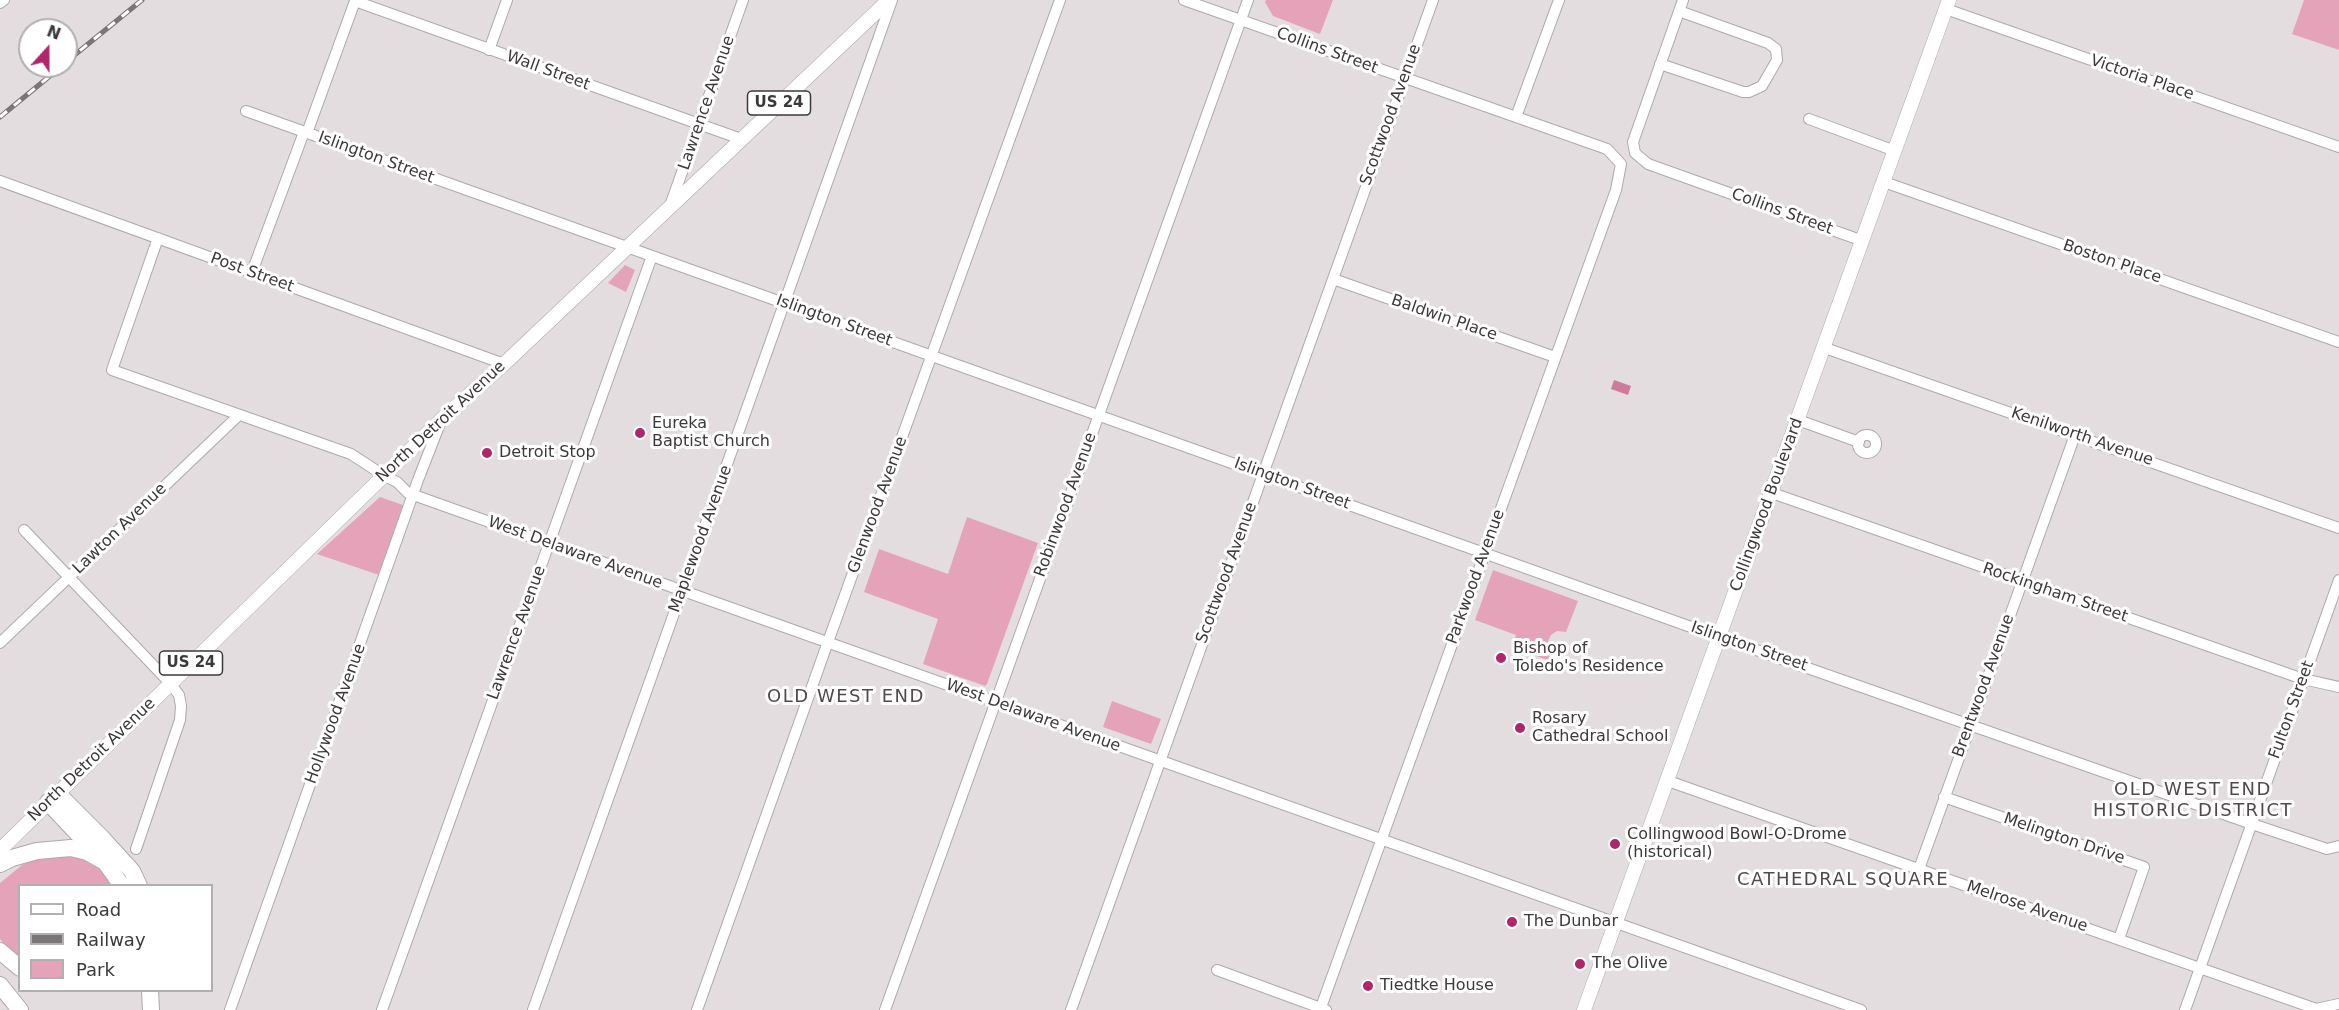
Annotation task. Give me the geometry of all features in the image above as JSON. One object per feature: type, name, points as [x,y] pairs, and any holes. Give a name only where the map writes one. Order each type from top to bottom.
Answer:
[{"type":"highway","points":[[53,798],[121,884]]},
{"type":"highway","points":[[53,798],[110,847],[132,872],[138,884]]},
{"type":"highway","points":[[0,864],[38,851],[71,848],[87,852],[105,862]]},
{"type":"highway","points":[[0,951],[18,966]]},
{"type":"highway","points":[[0,985],[20,1010]]},
{"type":"highway","points":[[150,992],[151,1010]]},
{"type":"main road","name":"North Detroit Avenue","points":[[0,850],[442,418],[504,364],[891,0]]},
{"type":"main road","name":"Collingwood Boulevard","points":[[1584,1010],[1947,5]]},
{"type":"street","points":[[0,3],[4,0]]},
{"type":"street","points":[[489,50],[507,0]]},
{"type":"street","name":"Lawrence Avenue","points":[[670,206],[743,0]]},
{"type":"street","name":"Maplewood Avenue","points":[[533,1010],[891,0]]},
{"type":"street","name":"Glenwood Avenue","points":[[697,1010],[1060,0]]},
{"type":"street","name":"Collins Street","points":[[1184,0],[1607,149]]},
{"type":"street","name":"Robinwood Avenue","points":[[885,1010],[1248,0]]},
{"type":"street","name":"Scottwood Avenue","points":[[1071,1010],[1433,0]]},
{"type":"street","points":[[1516,117],[1559,0]]},
{"type":"street","points":[[1679,11],[1768,43],[1776,49],[1777,60],[1762,86],[1749,92],[1743,92],[1660,64],[1679,11],[1683,0]]},
{"type":"street","points":[[252,272],[355,1]]},
{"type":"street","name":"Wall Street","points":[[355,1],[741,140]]},
{"type":"street","name":"Victoria Place","points":[[1947,5],[2339,147]]},
{"type":"street","name":"Collins Street","points":[[1660,64],[1633,142],[1635,153],[1648,164],[1863,241]]},
{"type":"street","name":"Islington Street","points":[[246,111],[1719,637],[2252,824],[2327,849],[2339,846]]},
{"type":"street","points":[[1809,119],[1895,151]]},
{"type":"street","name":"Parkwood Avenue","points":[[1322,1009],[1616,190],[1622,168],[1619,159],[1607,149]]},
{"type":"street","name":"Post Street","points":[[0,181],[504,364]]},
{"type":"street","name":"Boston Place","points":[[1884,182],[2339,342]]},
{"type":"street","name":"West Delaware Avenue","points":[[158,238],[112,370],[351,454],[414,495],[1861,1010]]},
{"type":"street","name":"Lawrence Avenue","points":[[382,1010],[652,256]]},
{"type":"street","name":"Baldwin Place","points":[[1333,279],[1555,357]]},
{"type":"street","name":"Kenilworth Avenue","points":[[1825,348],[2339,528]]},
{"type":"street","name":"Lawton Avenue","points":[[0,643],[240,415]]},
{"type":"street","name":"Hollywood Avenue","points":[[230,1010],[442,418]]},
{"type":"street","points":[[1798,420],[1859,442]]},
{"type":"street","name":"Brentwood Avenue","points":[[1919,869],[2075,435]]},
{"type":"street","name":"Rockingham Street","points":[[1772,493],[2303,679],[2339,687]]},
{"type":"street","points":[[24,530],[179,695],[180,720],[136,849]]},
{"type":"street","name":"Fulton Street","points":[[2185,1010],[2339,580]]},
{"type":"street","name":"Melrose Avenue","points":[[1668,781],[2317,1009]]},
{"type":"street","name":"Melington Drive","points":[[1944,797],[2144,867],[2119,939]]},
{"type":"street","points":[[1217,970],[1322,1009]]},
{"type":"street","points":[[2317,1009],[2339,1004]]},
{"type":"green space","points":[[1266,0],[1333,0],[1320,34],[1273,16]]},
{"type":"green space","points":[[2304,0],[2339,0],[2339,50],[2292,34]]},
{"type":"green space","points":[[625,265],[635,270],[626,292],[608,283]]},
{"type":"green space","points":[[380,497],[403,505],[379,575],[317,554]]},
{"type":"green space","points":[[967,517],[1038,543],[985,686],[923,664],[938,619],[864,592],[879,549],[948,574]]},
{"type":"green space","points":[[1493,570],[1578,601],[1566,632],[1557,631],[1548,641],[1547,648],[1552,662],[1518,649],[1520,644],[1514,642],[1516,635],[1475,620]]},
{"type":"green space","points":[[1112,701],[1161,719],[1151,744],[1103,727]]},
{"type":"green space","points":[[62,854],[96,863],[114,884],[18,884],[18,962],[0,939],[0,883],[22,865],[43,855]]},
{"type":"shaded area","points":[[1614,380],[1631,386],[1628,395],[1611,389]]},
{"type":"railway","points":[[78,52],[142,0]]},
{"type":"railway","points":[[0,117],[47,78]]},
{"type":"place","name":"Eureka Baptist Church","points":[[640,433]]},
{"type":"place","name":"Detroit Stop","points":[[487,453]]},
{"type":"place","name":"Bishop of Toledo's Residence","points":[[1501,658]]},
{"type":"place","name":"Rosary Cathedral School","points":[[1520,728]]},
{"type":"place","name":"Collingwood Bowl-O-Drome (historical)","points":[[1615,844]]},
{"type":"place","name":"The Dunbar","points":[[1512,922]]},
{"type":"place","name":"The Olive","points":[[1580,964]]},
{"type":"place","name":"Tiedtke House","points":[[1368,986]]},
{"type":"district","name":"OLD WEST END","points":[[846,697]]},
{"type":"district","name":"OLD WEST END HISTORIC DISTRICT","points":[[2193,800]]},
{"type":"district","name":"CATHEDRAL SQUARE","points":[[1843,880]]}]
